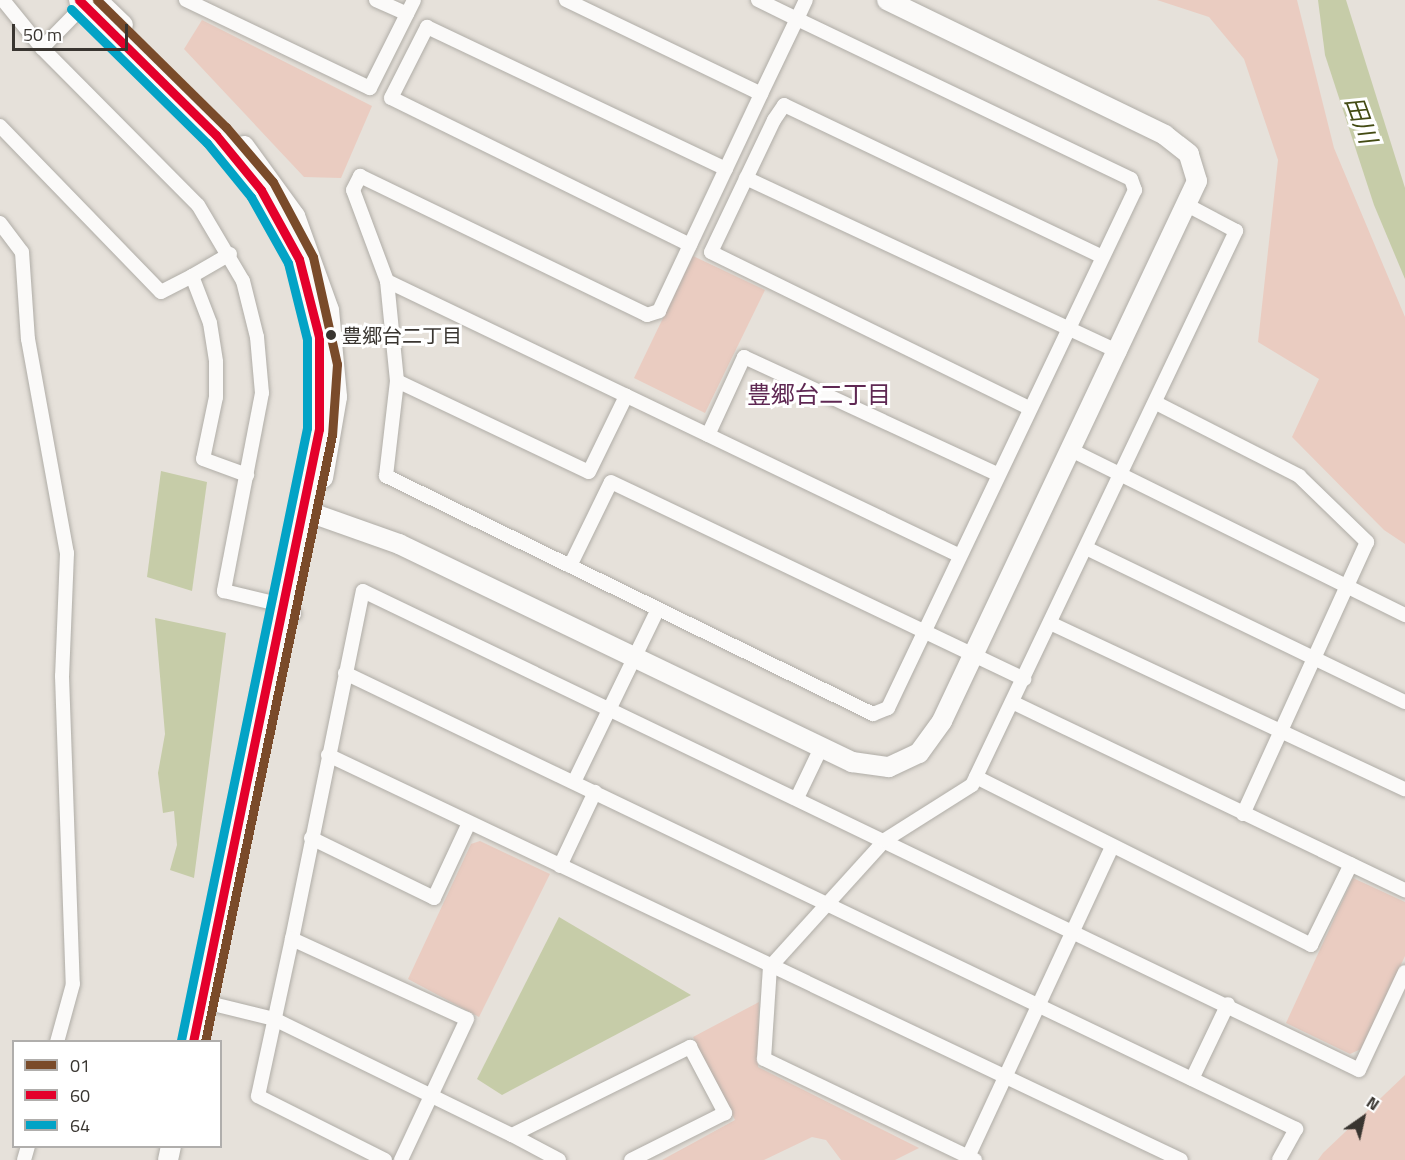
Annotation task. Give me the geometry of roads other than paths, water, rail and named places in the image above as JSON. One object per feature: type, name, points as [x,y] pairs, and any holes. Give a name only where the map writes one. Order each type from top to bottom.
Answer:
[{"type":"street","points":[[3,0],[42,48],[198,205],[230,254],[257,337],[262,393],[224,591],[288,609]]},
{"type":"street","points":[[186,0],[370,88],[414,0]]},
{"type":"street","points":[[376,0],[407,14]]},
{"type":"street","points":[[566,0],[761,94]]},
{"type":"street","points":[[758,0],[797,19],[1131,179],[1135,190],[958,555],[888,708],[873,714],[386,476],[397,381],[387,281],[353,190],[360,176],[647,315],[659,311],[690,244],[726,169],[761,94],[797,19],[806,0]]},
{"type":"street","points":[[309,511],[390,540],[634,660],[852,762],[889,767],[919,753],[942,721],[972,654],[1189,206],[1197,181],[1189,154],[1165,135],[887,0]]},
{"type":"street","points":[[42,48],[87,1],[252,155],[294,216],[313,257],[337,364],[332,435],[309,511],[288,609],[208,999],[205,1040]]},
{"type":"street","points":[[690,244],[391,98],[427,27],[726,169]]},
{"type":"street","points":[[1029,408],[711,252],[746,178],[784,105],[1102,257]]},
{"type":"street","points":[[0,126],[161,292],[230,254]]},
{"type":"street","points":[[746,178],[1119,352]]},
{"type":"street","points":[[1112,847],[1004,1077],[971,1158],[764,1059],[770,967],[885,840],[976,777],[1236,231],[1189,206]]},
{"type":"street","points":[[0,223],[22,252],[28,339],[67,553],[62,676],[73,984],[57,1040]]},
{"type":"street","points":[[192,276],[210,323],[216,362],[216,397],[203,459],[247,475]]},
{"type":"street","points":[[387,281],[958,555]]},
{"type":"street","points":[[708,435],[744,357],[997,474]]},
{"type":"street","points":[[397,381],[589,472],[626,396]]},
{"type":"street","points":[[1156,403],[1299,476],[1366,542],[1349,589],[1243,814]]},
{"type":"street","points":[[1071,450],[1122,473],[1349,589],[1405,615]]},
{"type":"street","points":[[570,566],[611,482],[1023,679]]},
{"type":"street","points":[[1086,548],[1317,657],[1405,702]]},
{"type":"street","points":[[385,1160],[258,1096],[363,591],[1228,1004],[1359,1070],[1405,972]]},
{"type":"street","points":[[574,782],[658,609]]},
{"type":"street","points":[[1050,623],[1405,789]]},
{"type":"street","points":[[345,673],[1296,1129],[1279,1160]]},
{"type":"street","points":[[1012,702],[1405,890]]},
{"type":"street","points":[[797,798],[821,748]]},
{"type":"street","points":[[328,755],[770,967],[1181,1160]]},
{"type":"street","points":[[976,777],[1311,945],[1351,864]]},
{"type":"street","points":[[560,866],[595,792]]},
{"type":"street","points":[[312,838],[434,898],[469,823]]},
{"type":"street","points":[[292,939],[467,1019],[401,1160]]},
{"type":"street","points":[[208,999],[274,1019],[433,1095],[559,1160]]},
{"type":"street","points":[[192,1040],[208,999]]},
{"type":"street","points":[[1192,1079],[1228,1004]]},
{"type":"street","points":[[512,1135],[690,1047],[725,1113],[632,1160]]},
{"type":"water","name":"田川","points":[[1318,0],[1346,0],[1405,188],[1405,279],[1374,205],[1325,55]]},
{"type":"water","points":[[161,471],[207,482],[192,591],[147,577]]},
{"type":"water","points":[[155,618],[226,633],[194,878],[170,870],[177,845],[174,811],[163,813],[158,773],[165,734]]},
{"type":"water","points":[[559,917],[691,995],[502,1095],[477,1079]]},
{"type":"place","name":"豊郷台二丁目","points":[[331,335]]},
{"type":"district","name":"豊郷台二丁目","points":[[819,395]]}]
